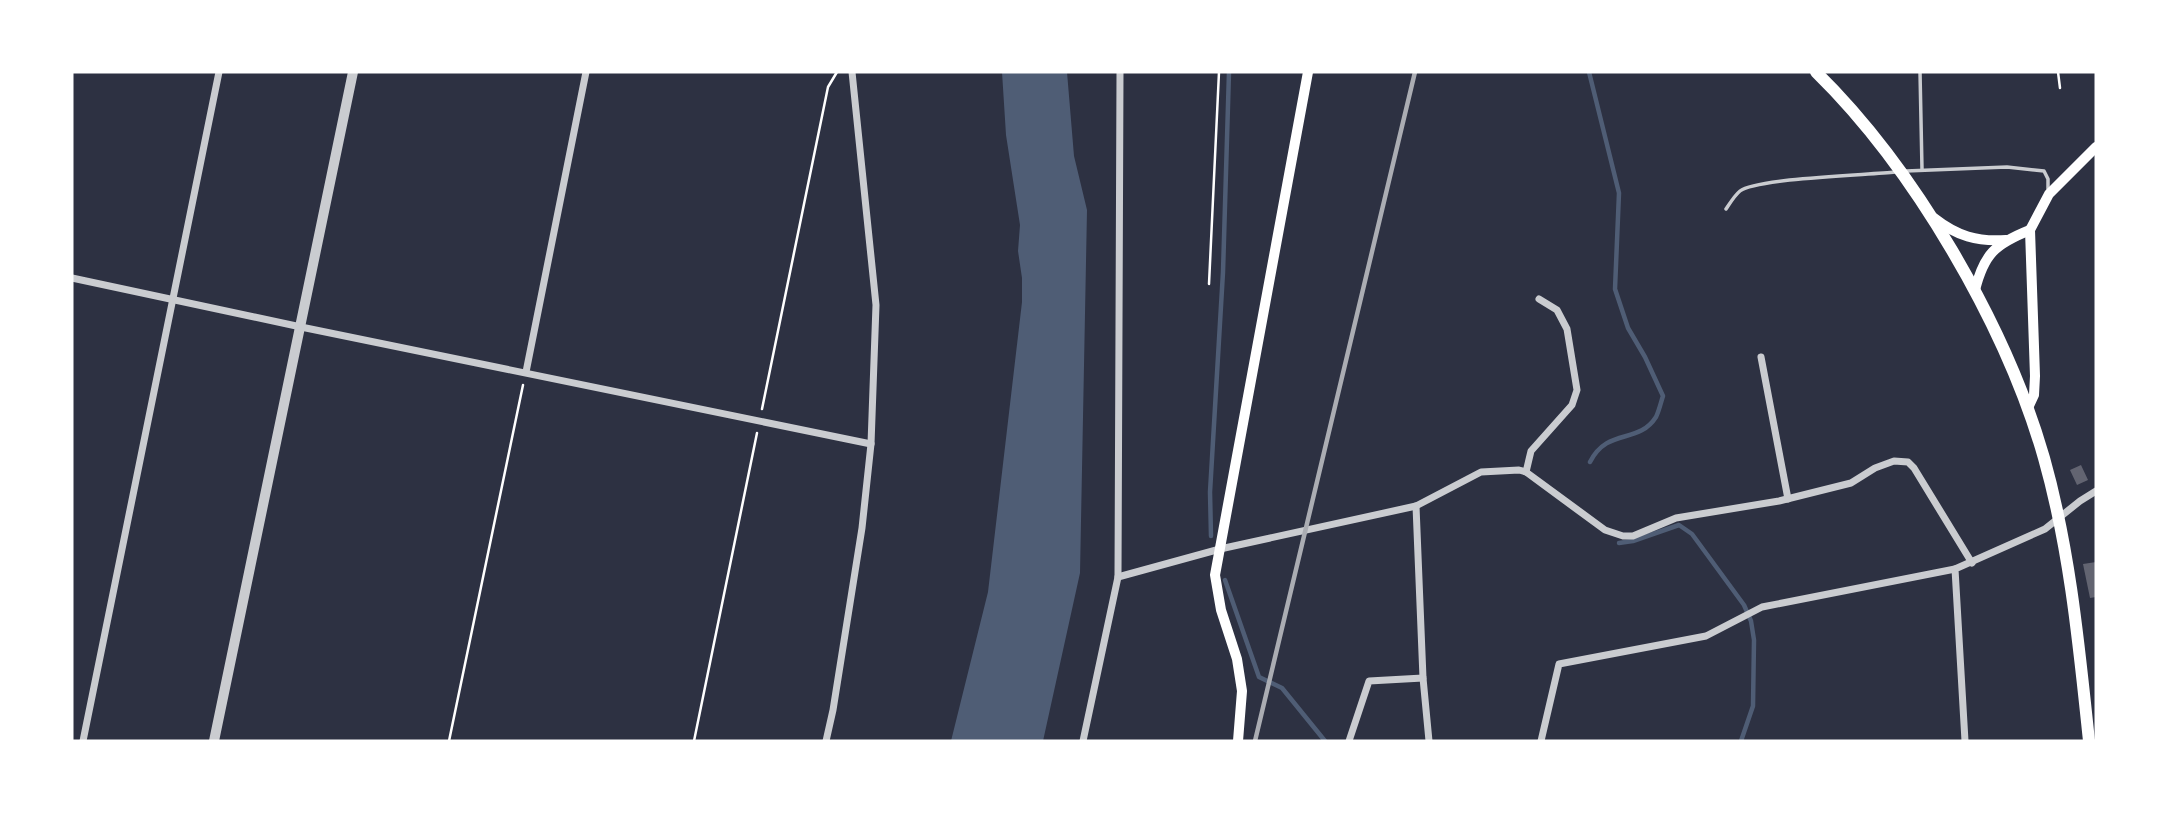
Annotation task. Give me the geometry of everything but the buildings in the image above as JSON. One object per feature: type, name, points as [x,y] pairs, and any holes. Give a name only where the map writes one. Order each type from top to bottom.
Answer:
[{"type":"highway","points":[[1815,72],[1901,172],[1927,212],[1975,290],[2028,408],[2045,459],[2072,596],[2089,741]]},
{"type":"main road","points":[[1238,741],[1242,691],[1237,659],[1215,575],[1308,72]]},
{"type":"main road","points":[[2028,408],[2034,395],[2035,376],[2030,230],[2049,194],[2096,148]]},
{"type":"main road","points":[[1927,212],[1951,230],[1971,239],[2006,240]]},
{"type":"main road","points":[[1975,290],[1985,260],[2006,240],[2030,230]]},
{"type":"street","points":[[83,741],[219,72]]},
{"type":"street","points":[[214,741],[353,72]]},
{"type":"street","points":[[526,372],[586,72]]},
{"type":"street","points":[[826,741],[862,528],[872,444],[876,304],[852,72]]},
{"type":"street","points":[[1083,741],[1118,577],[1120,72]]},
{"type":"street","points":[[72,278],[872,444]]},
{"type":"street","points":[[1526,472],[1531,451],[1572,405],[1577,390],[1566,329],[1557,310],[1539,299]]},
{"type":"street","points":[[1761,357],[1788,499]]},
{"type":"street","points":[[1118,577],[1220,549],[1416,506],[1481,472],[1526,472],[1605,530],[1633,536],[1676,518],[1788,499],[1851,483],[1875,468],[1894,461],[1908,462],[1972,563]]},
{"type":"street","points":[[1541,741],[1559,664],[1706,636],[1755,610],[1774,604],[1955,569],[2045,529],[2096,491]]},
{"type":"street","points":[[1416,506],[1423,678],[1429,741]]},
{"type":"street","points":[[1955,569],[1965,741]]},
{"type":"street","points":[[1349,741],[1369,681],[1423,678]]},
{"type":"lane","points":[[1920,72],[1922,169]]},
{"type":"lane","points":[[1726,209],[1740,191],[1750,187],[1777,182],[1922,169],[2007,167],[2044,172],[2048,179],[2049,194]]},
{"type":"path","points":[[694,741],[828,87],[837,72]]},
{"type":"path","points":[[1209,284],[1219,72]]},
{"type":"path","points":[[2058,72],[2060,88]]},
{"type":"path","points":[[449,741],[526,372]]},
{"type":"water","points":[[1002,72],[1067,72],[1074,156],[1087,210],[1080,573],[1043,741],[951,741],[988,592],[1022,302],[1018,251],[1020,225],[1006,135]]},
{"type":"waterway","points":[[1211,536],[1210,492],[1223,272],[1229,72]]},
{"type":"waterway","points":[[1589,72],[1619,193],[1615,289],[1628,328],[1663,396],[1656,417],[1649,426],[1605,444],[1590,462]]},
{"type":"waterway","points":[[1619,543],[1633,541],[1679,525],[1692,534],[1744,605],[1751,621],[1754,640],[1753,706],[1741,741]]},
{"type":"waterway","points":[[1225,580],[1259,677],[1282,688],[1325,741]]},
{"type":"railway","points":[[1255,741],[1415,72]]}]
